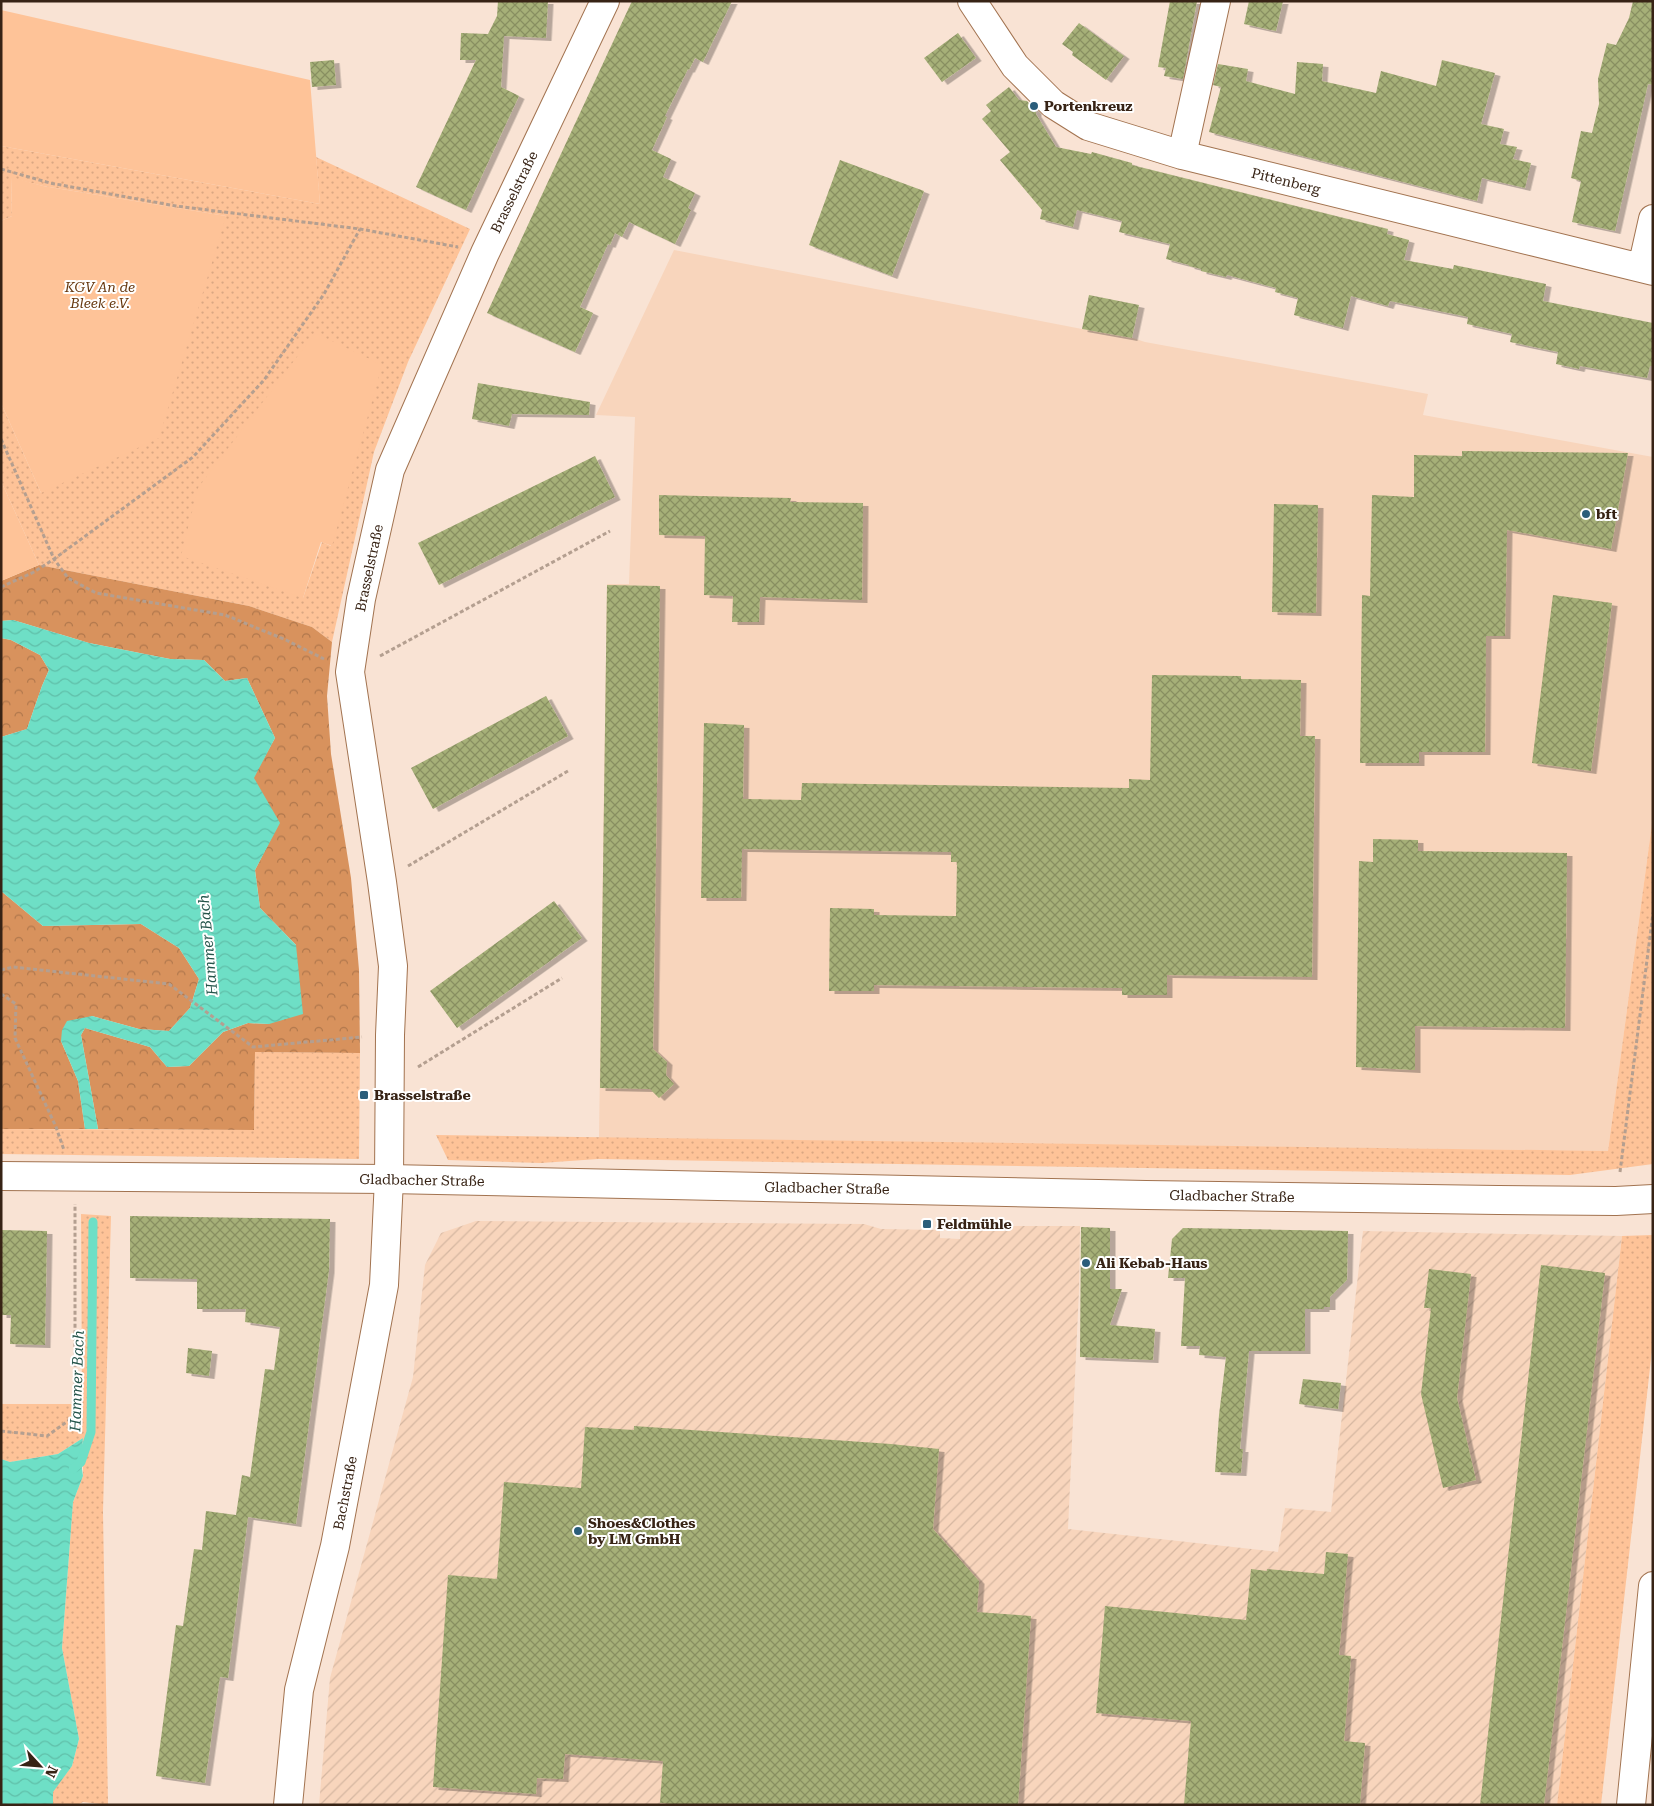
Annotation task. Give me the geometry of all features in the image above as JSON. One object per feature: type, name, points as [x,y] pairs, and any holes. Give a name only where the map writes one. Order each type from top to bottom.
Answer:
[{"type":"street","name":"Brasselstraße","points":[[389,1179],[390,1035],[393,966],[350,672],[361,599],[390,470],[485,253],[605,1]]},
{"type":"street","name":"Pittenberg","points":[[972,1],[1015,66],[1053,104],[1088,126],[1182,155],[1647,269]]},
{"type":"street","points":[[1182,155],[1216,1]]},
{"type":"street","points":[[1647,269],[1653,219]]},
{"type":"street","name":"Gladbacher Straße","points":[[1,1176],[389,1179],[1146,1195],[1616,1201],[1653,1199]]},
{"type":"street","name":"Bachstraße","points":[[288,1805],[299,1690],[335,1546],[384,1285],[389,1179]]},
{"type":"street","points":[[1631,1805],[1653,1586]]},
{"type":"path","points":[[1,169],[50,183],[176,206],[360,229],[485,253]]},
{"type":"path","points":[[1,588],[34,572],[193,457],[264,380],[324,294],[360,229]]},
{"type":"path","points":[[1,439],[54,558],[68,578],[96,593],[224,615],[286,640],[350,672],[610,531]]},
{"type":"path","points":[[382,882],[568,771]]},
{"type":"path","points":[[1616,1201],[1653,913]]},
{"type":"path","points":[[1,970],[14,967],[169,984],[253,1047],[390,1035]]},
{"type":"path","points":[[390,1085],[562,978]]},
{"type":"path","points":[[1,994],[16,1004],[15,1038],[56,1127],[73,1176],[76,1224],[75,1416],[47,1436],[1,1431]]},
{"type":"shaded area","points":[[674,250],[1133,338],[1145,342],[1428,394],[1423,415],[1653,457],[1653,816],[1608,1151],[599,1138],[607,584],[629,584],[635,417],[596,415]]},
{"type":"shaded area","points":[[476,1221],[864,1224],[881,1229],[940,1230],[940,1238],[960,1239],[960,1230],[976,1230],[994,1226],[1080,1226],[1079,1290],[1068,1529],[1278,1552],[1285,1508],[1331,1512],[1363,1231],[1622,1236],[1557,1805],[319,1805],[330,1678],[413,1377],[425,1265],[441,1233]]},
{"type":"green space","points":[[1,10],[310,80],[320,204],[1,146]]},
{"type":"green space","points":[[1,146],[320,204],[316,157],[470,229],[408,362],[374,452],[332,642],[312,627],[249,606],[39,565],[1,481],[1,403],[41,493],[226,216],[43,186],[11,178],[12,216],[1,221]],"holes":[[[315,333],[331,546],[322,542],[303,598]]]},
{"type":"green space","name":"KGV An de Bleek e.V.","points":[[11,177],[43,186],[226,216],[159,438],[41,493],[1,403],[1,221],[12,216]]},
{"type":"green space","points":[[315,333],[382,365],[332,546],[321,542],[303,598],[181,556],[198,488]]},
{"type":"green space","points":[[1,481],[39,565],[1,581]]},
{"type":"green space","points":[[39,565],[249,606],[312,627],[332,642],[327,696],[331,754],[351,878],[359,970],[360,1053],[255,1052],[254,1130],[98,1129],[81,1035],[85,1028],[150,1047],[167,1067],[189,1066],[223,1032],[248,1023],[269,1024],[296,945],[260,908],[255,870],[279,823],[253,778],[275,738],[247,678],[225,681],[204,660],[170,659],[89,643],[13,620],[1,621],[1,581]]},
{"type":"green space","points":[[1,638],[11,640],[40,655],[49,670],[27,729],[1,737]]},
{"type":"green space","points":[[1653,816],[1653,1164],[1570,1175],[598,1159],[541,1163],[448,1160],[436,1135],[1608,1151]]},
{"type":"green space","points":[[1,891],[43,926],[141,924],[179,948],[199,979],[190,1008],[169,1031],[139,1029],[92,1016],[61,1041],[78,1081],[85,1129],[1,1129]]},
{"type":"green space","points":[[255,1052],[360,1053],[359,1159],[1,1154],[1,1129],[254,1130]]},
{"type":"green space","points":[[81,1214],[111,1216],[103,1512],[108,1805],[83,1802],[77,1805],[53,1805],[52,1792],[72,1766],[79,1739],[62,1648],[73,1502],[83,1476],[83,1438],[58,1454],[10,1462],[1,1459],[1,1404],[82,1404]]},
{"type":"green space","points":[[1653,1235],[1653,1341],[1601,1805],[1557,1805],[1622,1236]]},
{"type":"water","points":[[13,620],[89,643],[170,659],[204,660],[225,681],[247,678],[275,738],[254,778],[280,823],[255,870],[260,908],[296,945],[303,1014],[269,1024],[248,1023],[223,1032],[189,1066],[167,1067],[150,1047],[85,1028],[81,1035],[98,1129],[85,1129],[78,1081],[61,1041],[62,1030],[67,1021],[92,1016],[139,1029],[169,1031],[190,1008],[199,979],[179,948],[141,924],[43,926],[1,891],[1,737],[27,729],[49,670],[40,655],[11,640],[1,638],[1,621]]},
{"type":"water","points":[[83,1438],[81,1462],[83,1476],[73,1502],[62,1648],[79,1739],[72,1766],[53,1792],[53,1805],[1,1805],[1,1459],[10,1462],[58,1454]]},
{"type":"building","points":[[498,1],[548,1],[546,38],[504,36],[501,87],[519,96],[466,210],[416,187],[476,60],[460,60],[461,33],[488,34],[497,16]]},
{"type":"building","points":[[632,1],[732,1],[703,62],[695,58],[688,69],[665,116],[667,117],[652,150],[671,159],[663,177],[695,193],[688,208],[691,210],[675,244],[629,222],[622,237],[615,233],[610,245],[608,244],[580,307],[593,313],[575,352],[487,313]]},
{"type":"building","points":[[1170,1],[1197,1],[1183,79],[1164,76],[1166,68],[1158,67]]},
{"type":"building","points":[[1249,1],[1283,1],[1276,31],[1244,24]]},
{"type":"building","points":[[1633,1],[1653,1],[1653,85],[1648,84],[1615,231],[1572,222],[1581,181],[1571,178],[1581,131],[1592,133],[1599,104],[1598,79],[1607,43],[1616,45],[1629,18]]},
{"type":"building","points":[[1079,23],[1124,56],[1106,80],[1072,55],[1073,52],[1062,44]]},
{"type":"building","points":[[958,33],[976,58],[942,82],[924,58]]},
{"type":"building","points":[[334,60],[336,85],[312,87],[310,62]]},
{"type":"building","points":[[1442,60],[1495,73],[1481,124],[1504,129],[1500,144],[1517,147],[1513,159],[1531,163],[1525,188],[1482,178],[1477,201],[1209,132],[1221,87],[1213,85],[1218,64],[1248,69],[1246,81],[1295,94],[1297,62],[1323,64],[1322,81],[1376,93],[1381,71],[1436,86]]},
{"type":"building","points":[[1009,87],[1019,100],[1027,101],[1036,111],[1056,147],[1091,154],[1092,152],[1132,163],[1132,165],[1388,229],[1387,234],[1409,240],[1404,260],[1453,269],[1454,265],[1546,284],[1543,301],[1653,323],[1653,366],[1650,366],[1647,378],[1580,366],[1579,369],[1556,364],[1558,352],[1510,342],[1512,334],[1467,324],[1468,317],[1390,301],[1388,306],[1351,296],[1343,328],[1294,315],[1298,298],[1275,292],[1276,288],[1227,275],[1226,277],[1201,271],[1201,269],[1166,259],[1170,244],[1119,232],[1122,221],[1077,210],[1073,227],[1040,219],[1042,210],[1000,160],[1010,152],[982,119],[991,111],[986,105]]},
{"type":"building","points":[[840,160],[924,191],[892,276],[809,245]]},
{"type":"building","points":[[1089,295],[1139,305],[1132,338],[1082,329]]},
{"type":"building","points":[[478,383],[590,402],[589,415],[512,414],[509,426],[472,419]]},
{"type":"building","points":[[1462,451],[1628,453],[1611,549],[1507,530],[1505,636],[1486,636],[1485,752],[1419,752],[1419,763],[1360,763],[1362,595],[1370,596],[1372,495],[1414,497],[1414,455],[1462,456]]},
{"type":"building","points":[[595,456],[615,497],[439,585],[418,543]]},
{"type":"building","points":[[659,495],[791,498],[790,502],[863,503],[862,600],[760,597],[759,622],[732,622],[733,596],[704,595],[705,536],[659,535]]},
{"type":"building","points":[[1274,504],[1318,505],[1316,613],[1272,612]]},
{"type":"building","points":[[607,585],[660,586],[653,1049],[667,1062],[666,1075],[674,1084],[659,1098],[650,1089],[600,1088]]},
{"type":"building","points":[[1553,595],[1612,603],[1591,771],[1532,763]]},
{"type":"building","points":[[1152,675],[1241,676],[1241,679],[1301,680],[1300,736],[1315,736],[1312,977],[1167,975],[1167,995],[1122,995],[1122,988],[874,985],[874,991],[829,991],[830,908],[874,909],[874,915],[956,916],[957,862],[951,862],[951,852],[742,849],[741,898],[701,898],[704,723],[744,725],[743,799],[801,800],[802,783],[1129,788],[1129,779],[1150,780]]},
{"type":"building","points":[[546,696],[568,736],[433,809],[411,768]]},
{"type":"building","points":[[1373,839],[1418,840],[1418,851],[1567,853],[1565,1028],[1415,1026],[1415,1070],[1356,1067],[1359,861],[1373,862]]},
{"type":"building","points":[[554,901],[582,938],[457,1028],[430,991]]},
{"type":"building","points":[[130,1216],[330,1219],[329,1270],[296,1524],[248,1517],[228,1678],[220,1677],[205,1783],[156,1776],[176,1625],[183,1626],[194,1549],[202,1550],[206,1511],[236,1515],[242,1475],[250,1477],[265,1369],[274,1370],[280,1327],[245,1322],[246,1309],[197,1309],[197,1279],[130,1278]]},
{"type":"building","points":[[1081,1227],[1110,1228],[1110,1289],[1122,1289],[1110,1325],[1155,1329],[1153,1360],[1080,1357]]},
{"type":"building","points":[[1183,1228],[1348,1231],[1347,1280],[1330,1297],[1330,1307],[1324,1307],[1324,1309],[1305,1309],[1305,1351],[1249,1351],[1240,1449],[1243,1449],[1241,1473],[1215,1472],[1226,1357],[1199,1355],[1200,1346],[1181,1346],[1185,1278],[1168,1278],[1172,1239]]},
{"type":"building","points":[[1,1230],[47,1231],[45,1345],[10,1344],[11,1315],[1,1315]]},
{"type":"building","points":[[1541,1265],[1605,1273],[1544,1805],[1480,1805]]},
{"type":"building","points":[[1429,1269],[1471,1274],[1457,1398],[1476,1480],[1443,1488],[1421,1394],[1431,1308],[1424,1308]]},
{"type":"building","points":[[188,1348],[212,1351],[209,1376],[186,1373]]},
{"type":"building","points":[[1303,1379],[1341,1383],[1338,1409],[1299,1404]]},
{"type":"building","points":[[634,1426],[939,1449],[933,1529],[979,1581],[977,1612],[1031,1616],[1018,1805],[683,1805],[660,1803],[663,1761],[565,1754],[563,1779],[537,1778],[536,1794],[433,1787],[448,1575],[497,1579],[504,1482],[581,1488],[585,1427],[634,1430]]},
{"type":"building","points":[[1326,1552],[1348,1554],[1339,1655],[1351,1656],[1344,1741],[1365,1743],[1360,1805],[1184,1805],[1191,1721],[1096,1713],[1105,1606],[1246,1620],[1251,1569],[1324,1574]]},
{"type":"waterway","name":"Hammer Bach","points":[[73,1469],[81,1462],[91,1432],[93,1222]]},
{"type":"place","name":"Portenkreuz","points":[[1034,106]]},
{"type":"place","name":"bft","points":[[1586,514]]},
{"type":"place","name":"Brasselstraße","points":[[364,1095]]},
{"type":"place","name":"Feldmühle","points":[[927,1224]]},
{"type":"place","name":"Ali Kebab-Haus","points":[[1086,1263]]},
{"type":"place","name":"Shoes&Clothes by LM GmbH","points":[[578,1531]]}]
